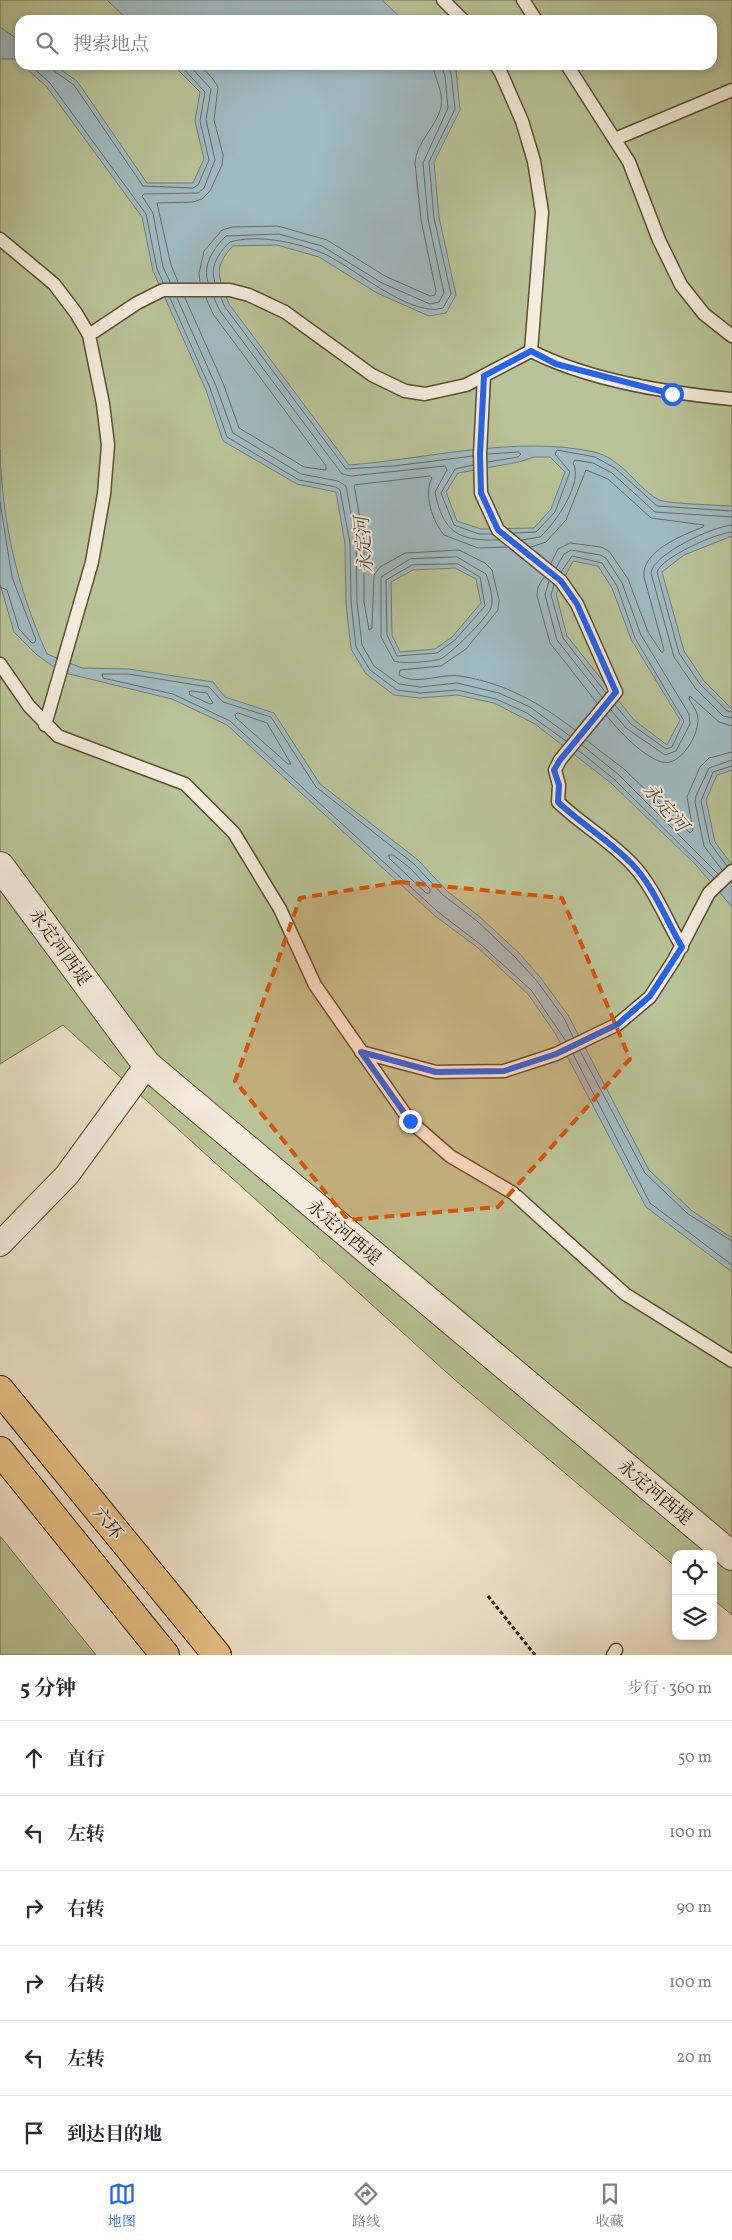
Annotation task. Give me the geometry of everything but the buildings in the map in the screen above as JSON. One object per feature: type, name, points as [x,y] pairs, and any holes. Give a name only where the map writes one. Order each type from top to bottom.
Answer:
[{"type":"highway","name":"六环","points":[[0,1390],[217,1655]]},
{"type":"highway","points":[[0,1451],[165,1655]]},
{"type":"street","name":"永定河西堤","points":[[0,866],[147,1065],[732,1556]]},
{"type":"street","points":[[0,1244],[68,1175],[147,1065]]},
{"type":"lane","points":[[443,0],[458,15]]},
{"type":"lane","points":[[523,0],[533,15]]},
{"type":"lane","points":[[500,70],[522,121],[534,161],[542,212],[531,351]]},
{"type":"lane","points":[[570,70],[629,162],[659,240],[681,284],[704,314],[732,336]]},
{"type":"lane","points":[[615,139],[732,90]]},
{"type":"lane","points":[[0,238],[54,284],[76,313],[89,335],[103,404],[108,445],[104,494],[92,562],[46,725]]},
{"type":"lane","points":[[89,335],[137,304],[163,290],[230,290],[249,295],[285,312],[372,375],[405,391],[425,394],[466,384],[531,351]]},
{"type":"lane","points":[[531,351],[556,364],[672,394],[732,399]]},
{"type":"lane","points":[[484,376],[480,454],[481,493],[498,530],[561,581],[577,604],[616,689],[615,695],[554,770],[559,785],[558,802],[603,837],[633,865],[648,884],[682,947]]},
{"type":"lane","points":[[0,664],[29,706],[58,736],[185,784],[234,833],[280,909],[314,985],[410,1121],[450,1156],[513,1193],[625,1294],[732,1361]]},
{"type":"lane","points":[[361,1052],[436,1072],[504,1071],[556,1054],[618,1024],[650,996],[682,947],[709,893],[732,871]]},
{"type":"path","points":[[488,1596],[535,1655]]},
{"type":"highlighted area","points":[[400,882],[562,898],[630,1059],[498,1207],[348,1220],[235,1081],[300,898]]},
{"type":"green space","points":[[0,0],[732,0],[732,1615],[717,1602],[717,1550],[672,1550],[672,1564],[455,1380],[63,1025],[0,1064]]},
{"type":"green space","points":[[0,1536],[96,1655],[0,1655]]},
{"type":"water","points":[[107,0],[382,0],[398,15],[123,15]]},
{"type":"water","points":[[0,27],[15,38],[15,59],[0,59]]},
{"type":"water","name":"永定河","points":[[28,70],[61,70],[77,81],[147,183],[193,183],[204,159],[195,121],[200,92],[178,70],[456,70],[460,110],[434,162],[439,217],[456,295],[446,313],[429,316],[377,293],[319,257],[277,245],[233,246],[226,254],[220,267],[219,274],[222,287],[229,304],[349,465],[503,447],[565,447],[604,455],[620,466],[649,493],[662,501],[732,506],[732,536],[684,555],[662,572],[684,651],[704,681],[732,709],[732,770],[717,775],[706,800],[715,842],[732,865],[732,907],[696,865],[611,783],[535,724],[494,703],[457,695],[420,698],[394,695],[366,674],[351,649],[346,603],[345,544],[336,492],[297,484],[223,441],[206,390],[153,271],[142,217],[46,86]],"holes":[[[534,457],[550,457],[565,472],[551,509],[534,528],[481,529],[457,521],[446,492],[458,473],[519,462]],[[573,561],[598,566],[612,588],[631,639],[680,720],[667,745],[634,720],[567,636],[556,594]],[[455,568],[476,579],[481,603],[452,637],[435,649],[400,652],[392,635],[391,582],[413,570]]]},
{"type":"water","points":[[0,449],[4,502],[13,554],[27,604],[47,654],[82,668],[129,669],[213,682],[225,697],[274,713],[320,784],[418,860],[447,891],[480,917],[519,953],[540,977],[568,1015],[649,1170],[691,1210],[732,1238],[732,1272],[646,1207],[555,1033],[528,994],[477,947],[435,916],[227,725],[172,699],[61,672],[37,655],[14,632],[0,584]]},
{"type":"route","points":[[410,1121],[361,1052],[436,1072],[504,1071],[556,1054],[618,1024],[650,996],[682,947],[648,884],[633,865],[603,837],[558,802],[559,785],[554,775],[554,770],[560,760],[615,695],[616,689],[577,604],[561,581],[498,530],[481,493],[480,454],[484,376],[531,351],[556,364],[672,394]]}]
